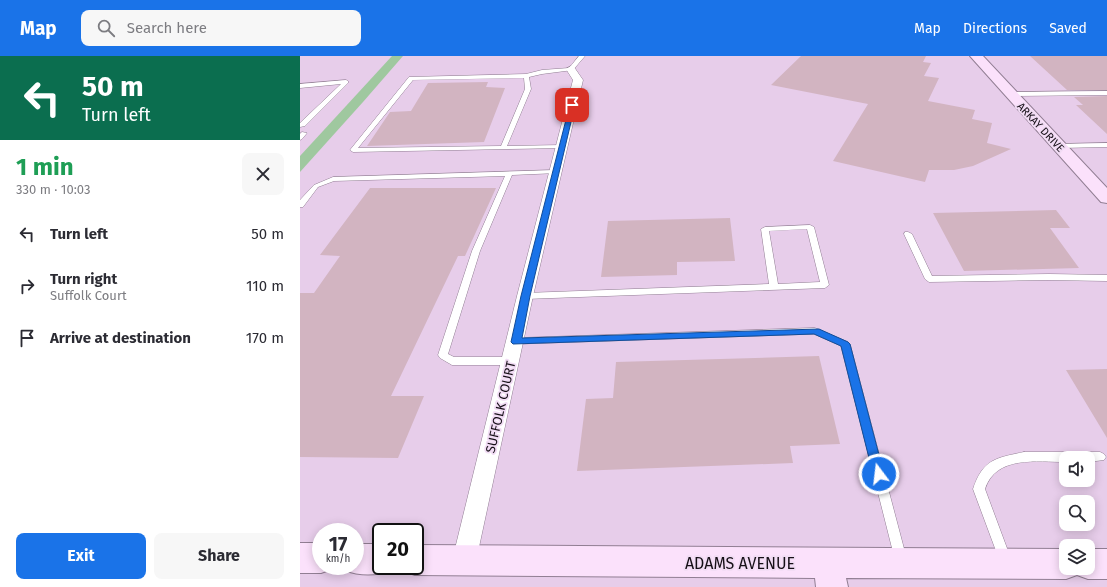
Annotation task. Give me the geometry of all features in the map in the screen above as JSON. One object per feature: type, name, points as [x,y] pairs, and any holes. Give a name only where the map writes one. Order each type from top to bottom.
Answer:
[{"type":"street","name":"ARKAY DRIVE","points":[[976,56],[1107,198]]},
{"type":"street","name":"SUFFOLK COURT","points":[[464,561],[516,342],[525,296],[578,80],[571,69]]},
{"type":"street","points":[[300,558],[312,558]]},
{"type":"street","name":"ADAMS AVENUE","points":[[424,560],[830,575],[902,564],[1059,564]]},
{"type":"street","points":[[1095,564],[1107,564]]},
{"type":"lane","points":[[562,147],[353,150],[411,78],[526,76],[542,72],[571,69],[582,56]]},
{"type":"lane","points":[[503,148],[528,89],[526,76]]},
{"type":"lane","points":[[300,86],[346,82],[303,125],[300,125]]},
{"type":"lane","points":[[1012,94],[1107,93]]},
{"type":"lane","points":[[1059,146],[1107,145]]},
{"type":"lane","points":[[300,205],[316,186],[333,179],[556,172]]},
{"type":"lane","points":[[510,173],[476,251],[443,355],[452,362],[511,361]]},
{"type":"lane","points":[[525,296],[774,287],[824,285],[810,227],[765,229],[774,287]]},
{"type":"lane","points":[[908,234],[929,279],[1049,277],[1107,278]]},
{"type":"lane","points":[[516,342],[815,331],[845,344],[902,564]]},
{"type":"lane","points":[[1007,564],[979,489],[984,477],[999,462],[1024,457],[1100,457]]},
{"type":"shaded area","points":[[300,56],[1107,56],[1107,587],[300,587]]},
{"type":"green space","points":[[392,56],[403,56],[300,172],[300,156]]},
{"type":"building","points":[[801,56],[926,56],[923,62],[931,63],[924,76],[939,78],[928,101],[975,110],[972,119],[992,123],[987,143],[1011,149],[973,166],[954,170],[929,170],[925,182],[833,161],[868,104],[771,85]]},
{"type":"building","points":[[1030,56],[1107,56],[1107,90],[1067,90]]},
{"type":"building","points":[[488,82],[486,87],[505,88],[484,142],[367,146],[390,112],[411,111],[428,83]]},
{"type":"building","points":[[1107,96],[1107,134],[1076,105],[1083,105],[1074,97]]},
{"type":"building","points":[[370,188],[496,188],[465,256],[458,256],[391,396],[424,396],[398,458],[300,457],[300,293],[314,293],[340,256],[320,255]]},
{"type":"building","points":[[1056,210],[1070,228],[1050,228],[1079,268],[964,271],[933,213]]},
{"type":"building","points":[[730,218],[735,261],[677,262],[677,275],[601,277],[608,221]]},
{"type":"building","points":[[819,356],[840,444],[790,446],[793,463],[577,471],[586,399],[613,398],[616,362]]},
{"type":"building","points":[[1107,369],[1107,438],[1066,370]]},
{"type":"route","points":[[572,105],[525,296],[516,342],[815,331],[845,344],[879,474]]}]
